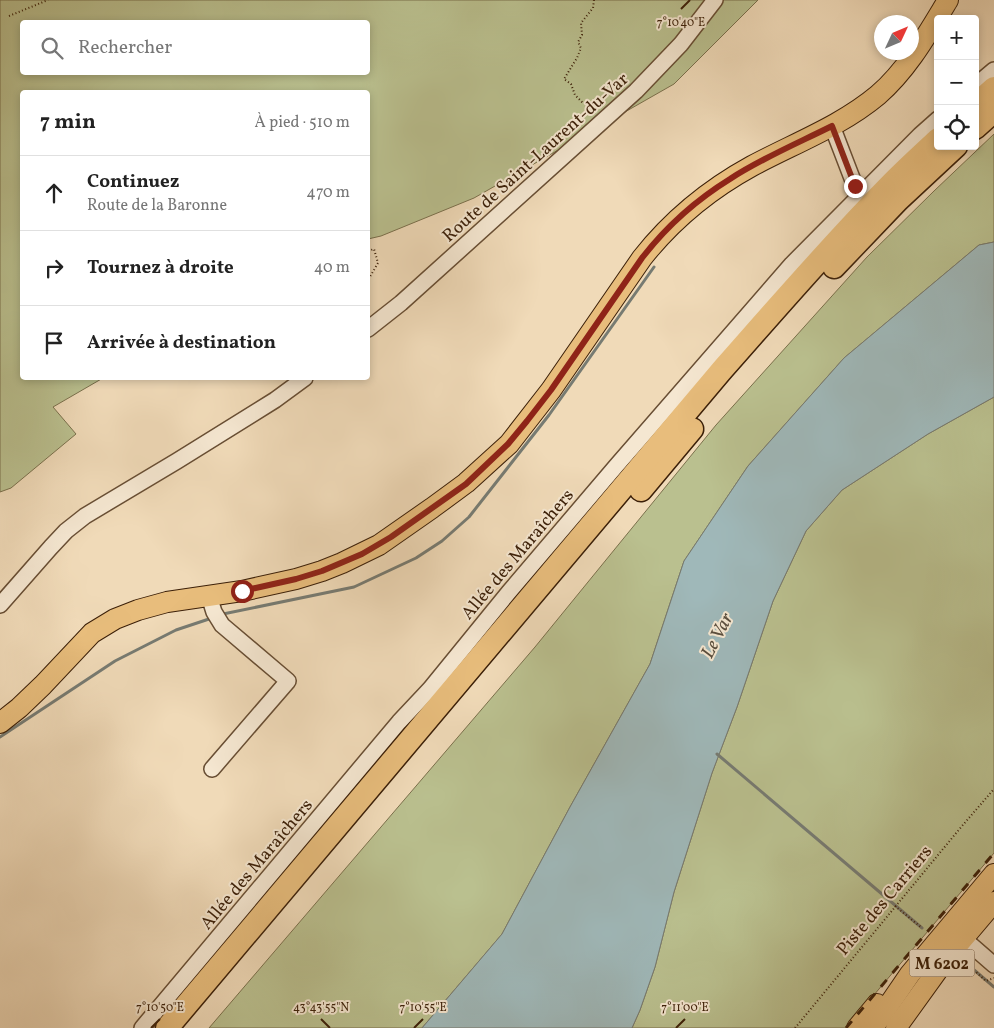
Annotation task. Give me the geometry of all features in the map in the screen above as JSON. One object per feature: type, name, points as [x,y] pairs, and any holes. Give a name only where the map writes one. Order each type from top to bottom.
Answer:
[{"type":"highway","points":[[979,101],[994,88]]},
{"type":"highway","points":[[979,124],[994,111]]},
{"type":"highway","points":[[167,1028],[721,371],[886,189],[934,143]]},
{"type":"highway","points":[[187,1028],[799,304],[898,200],[952,150]]},
{"type":"main road","points":[[0,723],[19,708],[92,632],[107,623],[138,610],[167,602],[242,591],[322,571],[362,554],[391,537],[466,484],[502,451],[515,436],[551,390],[642,258],[670,226],[730,179],[832,126],[868,103],[890,85],[904,68],[948,0]]},
{"type":"main road","name":"M 6202","points":[[873,1028],[910,974],[994,874]]},
{"type":"main road","name":"M 6202","points":[[896,1028],[925,986],[994,902]]},
{"type":"main road","points":[[857,1028],[886,995],[910,974]]},
{"type":"street","name":"Route de Saint-Laurent-du-Var","points":[[370,327],[401,303],[621,106],[681,44],[714,0]]},
{"type":"street","points":[[979,83],[994,70]]},
{"type":"street","name":"Allée des Maraîchers","points":[[142,1028],[399,722],[430,689],[509,592],[792,264],[860,194],[934,123]]},
{"type":"street","points":[[832,126],[855,186],[860,194]]},
{"type":"street","points":[[0,605],[50,547],[85,516],[178,461],[275,400],[302,380]]},
{"type":"street","points":[[209,596],[214,612],[222,625],[288,681],[212,769]]},
{"type":"street","points":[[963,938],[994,965]]},
{"type":"path","points":[[9,16],[48,0]]},
{"type":"path","points":[[594,0],[594,8],[581,23],[582,35],[578,42],[581,48],[564,79],[571,84],[575,95],[583,104],[621,106]]},
{"type":"path","points":[[370,250],[374,249],[378,263],[370,277]]},
{"type":"path","name":"Piste des Carriers","points":[[795,1028],[895,906],[994,790]]},
{"type":"path","points":[[895,906],[922,928]]},
{"type":"path","points":[[966,963],[986,980],[994,978]]},
{"type":"green space","points":[[0,0],[758,0],[674,84],[474,198],[381,236],[370,239],[370,90],[20,90],[20,380],[100,380],[53,407],[76,434],[11,488],[0,492]]},
{"type":"green space","points":[[994,134],[994,242],[979,245],[844,358],[748,466],[684,561],[650,664],[502,934],[422,1028],[209,1028],[535,647],[716,425],[867,257]]},
{"type":"green space","points":[[994,397],[994,853],[846,1028],[632,1028],[655,967],[674,892],[712,773],[737,707],[773,601],[806,531],[842,490],[928,434]]},
{"type":"water","name":"Le Var","points":[[994,242],[994,397],[928,434],[842,490],[806,531],[773,601],[737,707],[712,773],[674,892],[655,967],[632,1028],[422,1028],[502,934],[650,664],[684,561],[748,466],[844,358],[979,245]]},
{"type":"waterway","points":[[223,614],[354,587],[416,558],[442,541],[469,517],[549,415],[654,267]]},
{"type":"waterway","points":[[0,737],[115,661],[176,630],[209,619]]},
{"type":"waterway","points":[[717,754],[922,928]]},
{"type":"waterway","points":[[966,963],[994,987]]},
{"type":"railway","points":[[846,1028],[994,853]]},
{"type":"route","points":[[242,591],[322,571],[362,554],[391,537],[466,484],[508,444],[527,421],[551,390],[582,343],[654,243],[685,212],[730,179],[832,126],[855,186]]}]
